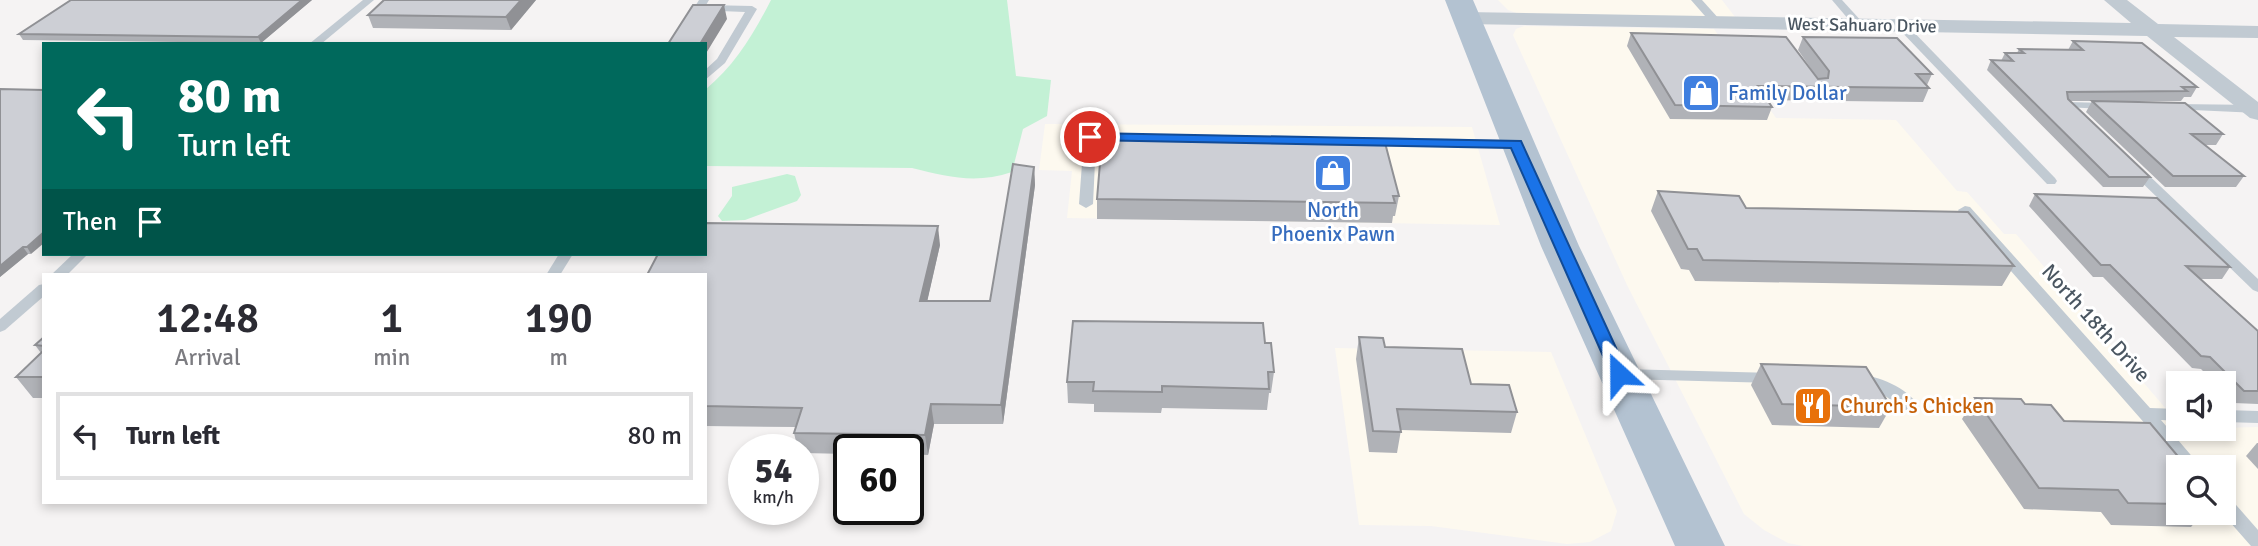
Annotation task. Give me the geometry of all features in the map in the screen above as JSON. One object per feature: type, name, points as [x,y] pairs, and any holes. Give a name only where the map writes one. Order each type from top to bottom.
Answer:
[{"type":"main road","points":[[1462,9],[1516,144],[1700,546]]},
{"type":"street","points":[[2114,0],[2256,110]]},
{"type":"street","name":"West Sahuaro Drive","points":[[1462,9],[1716,22],[1773,29],[1859,25],[2258,32]]},
{"type":"lane","points":[[316,42],[369,0]]},
{"type":"lane","points":[[704,0],[699,8],[752,9],[721,61],[707,75]]},
{"type":"lane","points":[[1696,0],[1716,22]]},
{"type":"lane","points":[[1837,0],[1859,25]]},
{"type":"lane","points":[[1902,26],[2051,181]]},
{"type":"lane","points":[[2078,115],[2068,106],[2121,106]]},
{"type":"lane","points":[[2161,107],[2256,110]]},
{"type":"lane","points":[[1086,204],[1090,137],[1309,140]]},
{"type":"lane","points":[[1350,141],[1516,144]]},
{"type":"lane","points":[[2128,163],[2258,287]]},
{"type":"lane","name":"North 18th Drive","points":[[1965,210],[2183,455]]},
{"type":"lane","points":[[60,273],[79,256]]},
{"type":"lane","points":[[554,273],[565,256]]},
{"type":"lane","points":[[0,327],[42,290]]},
{"type":"lane","points":[[1619,374],[1787,378]]},
{"type":"lane","points":[[1842,379],[1870,380],[1886,387],[1911,406]]},
{"type":"lane","points":[[2147,414],[2166,415]]},
{"type":"lane","points":[[2236,416],[2258,417]]},
{"type":"lane","points":[[2236,516],[2258,541]]},
{"type":"shaded area","points":[[1498,0],[1722,0],[1735,17],[1519,14],[1508,10]]},
{"type":"shaded area","points":[[1524,26],[1714,29],[1776,118],[1896,120],[1957,191],[1967,192],[2004,234],[2016,234],[2166,409],[2166,441],[2236,441],[2236,428],[2258,427],[2258,546],[1803,546],[1788,543],[1764,530],[1744,514],[1627,285],[1513,35],[1516,29]]},
{"type":"shaded area","points":[[1045,124],[1472,127],[1500,225],[1067,218],[1072,171],[1039,170]]},
{"type":"shaded area","points":[[1335,348],[1551,352],[1617,511],[1611,531],[1590,542],[1567,544],[1431,526],[1359,525]]},
{"type":"green space","points":[[771,0],[1007,0],[1016,76],[1051,80],[1047,116],[1023,129],[1012,172],[986,178],[950,176],[912,168],[707,166],[707,88],[726,70]]},
{"type":"green space","points":[[787,174],[795,176],[801,195],[797,201],[745,220],[722,221],[718,216],[732,196],[732,187]]},
{"type":"building","points":[[71,0],[302,0],[258,37],[19,34]]},
{"type":"building","points":[[384,0],[521,0],[506,17],[368,15]]},
{"type":"building","points":[[693,5],[724,5],[701,42],[669,42]]},
{"type":"building","points":[[1631,33],[1786,37],[1818,79],[1828,78],[1829,71],[1803,37],[1897,38],[1932,74],[1916,74],[1929,88],[1758,86],[1772,107],[1675,105]]},
{"type":"building","points":[[2073,41],[2142,43],[2197,87],[2182,87],[2187,91],[2067,92],[2068,99],[2150,177],[2109,177],[1991,60],[2013,61],[2005,53],[2024,53],[2019,49],[2083,50]]},
{"type":"building","points":[[0,89],[42,90],[42,234],[0,266]]},
{"type":"building","points":[[2092,101],[2185,103],[2223,134],[2191,134],[2244,176],[2173,176]]},
{"type":"building","points":[[1277,138],[1384,139],[1399,196],[1393,196],[1395,203],[1097,199],[1102,139],[1277,142]]},
{"type":"building","points":[[1013,164],[1034,167],[1001,405],[931,404],[925,435],[794,433],[802,408],[707,406],[707,273],[648,273],[657,256],[707,256],[707,223],[938,226],[920,301],[990,301]]},
{"type":"building","points":[[1658,191],[1739,196],[1746,208],[1968,212],[2014,266],[1703,260],[1697,249],[1688,249]]},
{"type":"building","points":[[2035,194],[2157,198],[2230,267],[2186,266],[2258,331],[2258,391],[2244,391],[2236,383],[2236,371],[2224,371],[2210,357],[2201,356],[2110,265],[2101,265]]},
{"type":"building","points":[[1073,321],[1263,323],[1265,343],[1271,343],[1274,372],[1268,372],[1269,389],[1162,386],[1162,392],[1093,391],[1094,382],[1067,382]]},
{"type":"building","points":[[1359,337],[1383,338],[1385,347],[1462,349],[1471,384],[1509,385],[1517,412],[1397,409],[1401,432],[1373,431]]},
{"type":"building","points":[[42,352],[42,377],[16,377]]},
{"type":"building","points":[[1761,364],[1866,367],[1891,407],[1782,404]]},
{"type":"building","points":[[1975,398],[2021,399],[2025,404],[2051,405],[2064,421],[2150,423],[2177,455],[2166,455],[2166,504],[2128,503],[2118,490],[2039,488]]},
{"type":"place","name":"Family Dollar","points":[[1701,93]]},
{"type":"place","name":"North Phoenix Pawn","points":[[1333,173]]},
{"type":"place","name":"Church's Chicken","points":[[1813,406]]},
{"type":"route","points":[[1090,137],[1516,144],[1619,374]]}]
